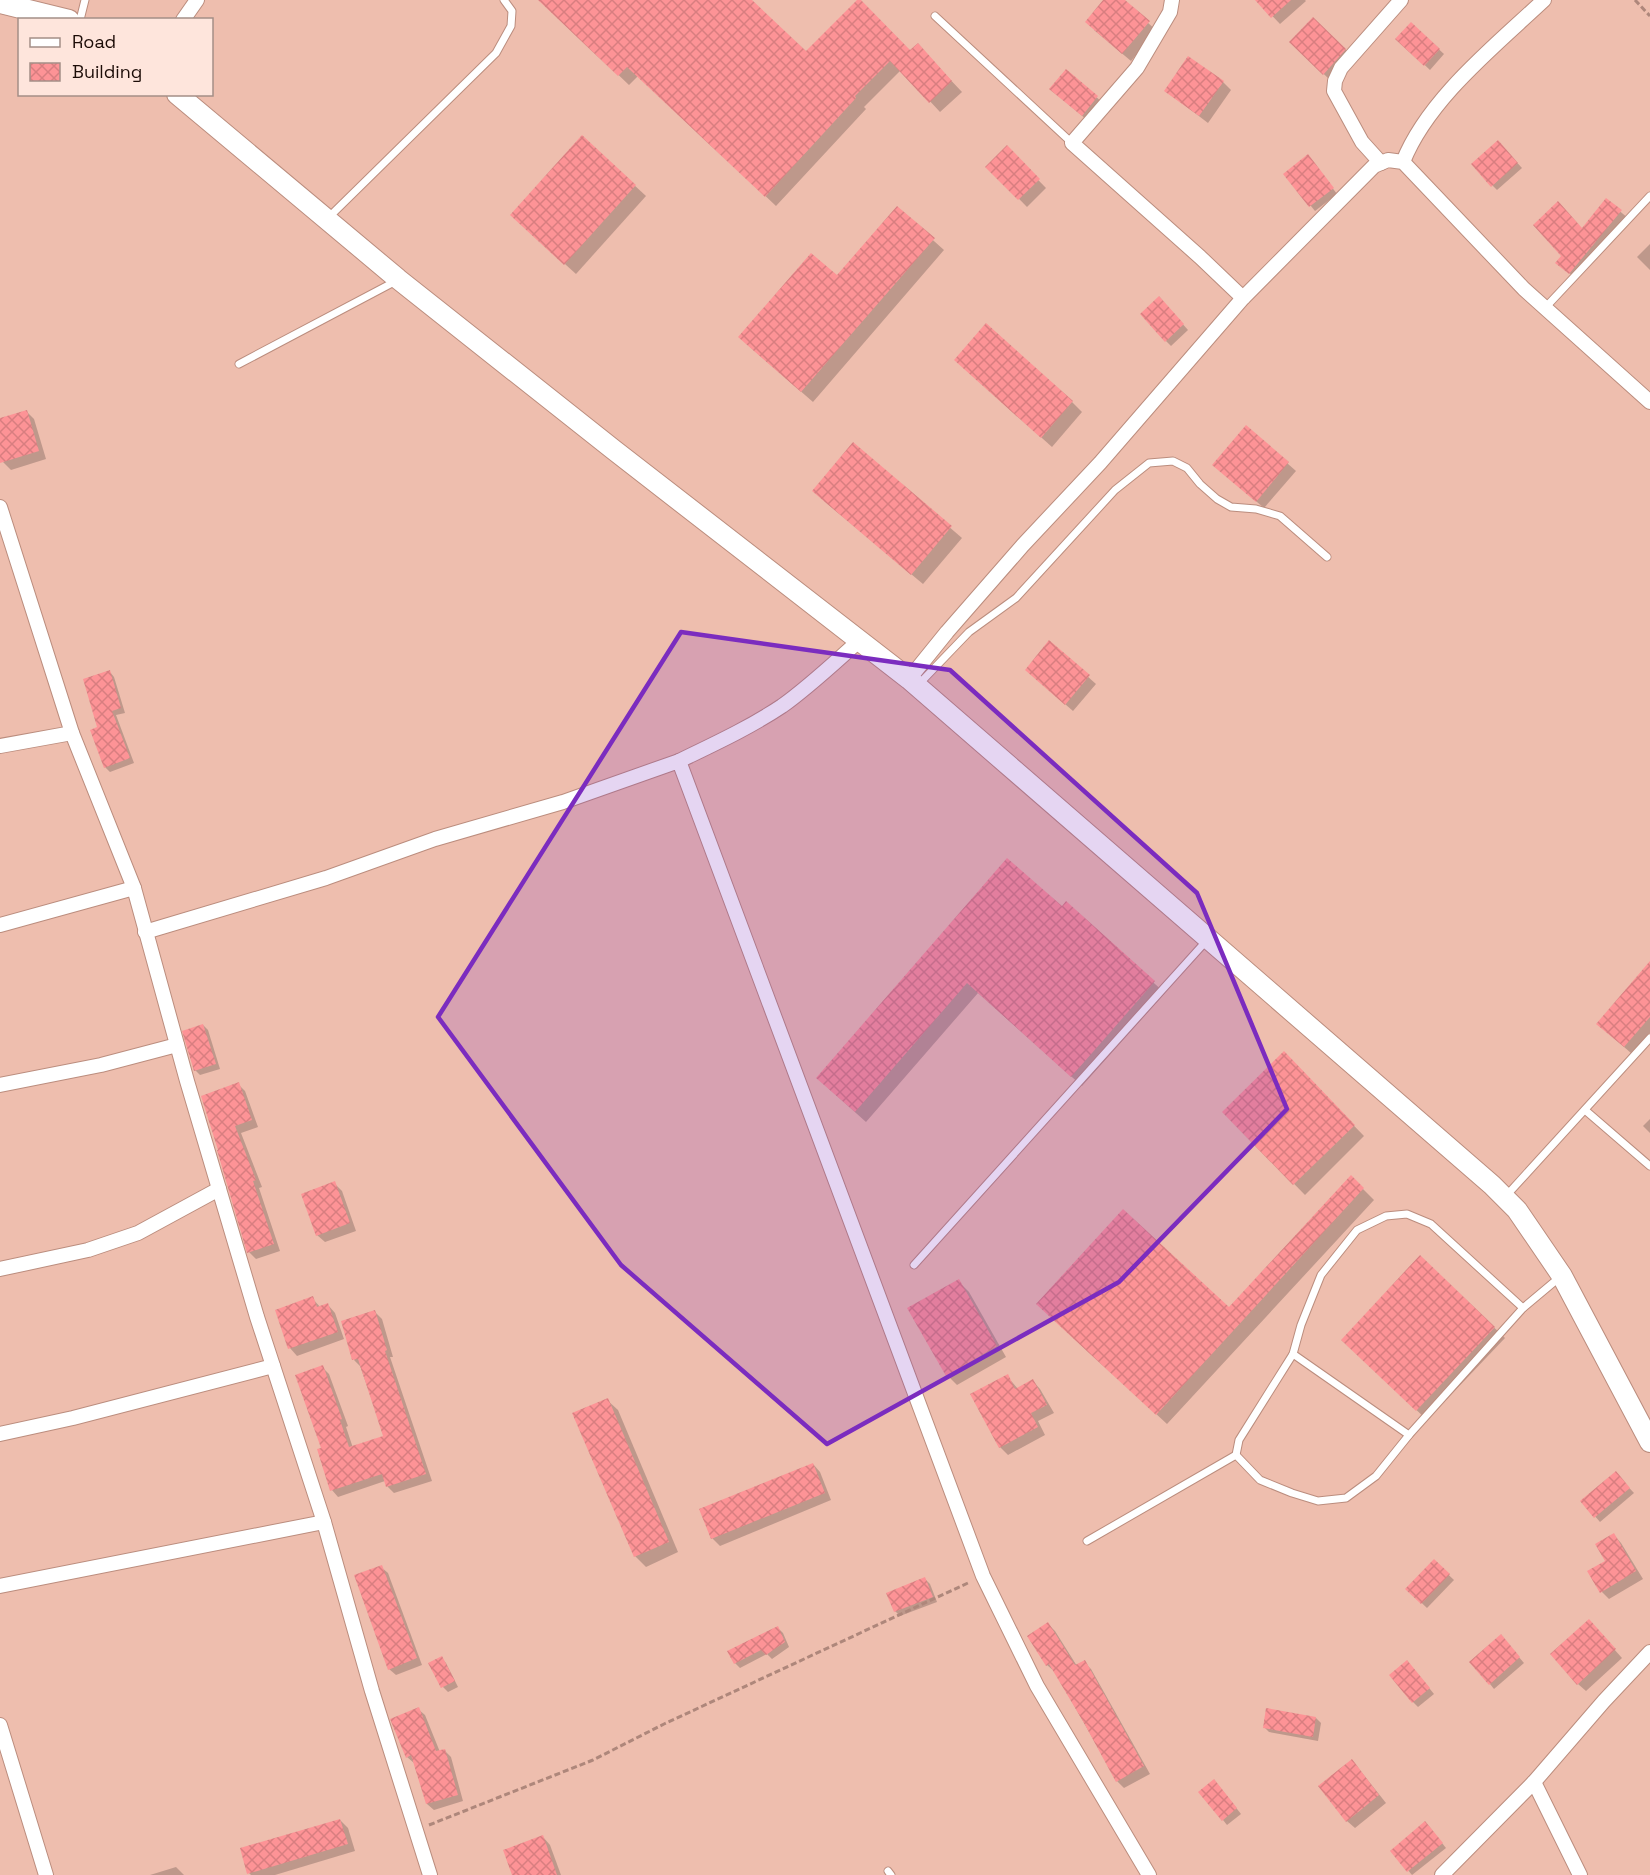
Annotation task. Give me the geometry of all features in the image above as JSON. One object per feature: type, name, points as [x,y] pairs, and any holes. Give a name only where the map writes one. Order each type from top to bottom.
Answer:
[{"type":"street","points":[[184,18],[197,0]]},
{"type":"street","points":[[1172,0],[1170,12],[1137,68],[1072,143],[1243,298]]},
{"type":"street","points":[[1381,163],[1362,142],[1334,91],[1335,81],[1341,68],[1401,0]]},
{"type":"street","points":[[1403,162],[1419,130],[1462,77],[1544,0]]},
{"type":"street","points":[[0,3],[61,18]]},
{"type":"street","points":[[179,96],[399,279],[614,450],[913,682],[1505,1198],[1517,1210],[1562,1276],[1650,1442]]},
{"type":"street","points":[[913,682],[947,632],[1023,545],[1100,463],[1243,298],[1374,166],[1388,160],[1403,162],[1544,309],[1650,402]]},
{"type":"street","points":[[0,507],[72,733],[134,888],[219,1189],[324,1522],[372,1691],[430,1875]]},
{"type":"street","points":[[146,932],[326,878],[435,839],[563,802],[679,761],[742,730],[782,705],[813,682],[860,640]]},
{"type":"street","points":[[0,746],[72,733]]},
{"type":"street","points":[[679,761],[983,1576],[1037,1686],[1149,1875]]},
{"type":"street","points":[[0,925],[134,888]]},
{"type":"street","points":[[0,1085],[101,1065],[177,1045]]},
{"type":"street","points":[[0,1269],[88,1250],[138,1233],[219,1189]]},
{"type":"street","points":[[0,1434],[73,1418],[273,1366]]},
{"type":"street","points":[[0,1586],[324,1522]]},
{"type":"street","points":[[1442,1875],[1534,1782],[1650,1652]]},
{"type":"street","points":[[0,1725],[46,1875]]},
{"type":"street","points":[[1534,1782],[1580,1875]]},
{"type":"lane","points":[[81,18],[86,0]]},
{"type":"lane","points":[[326,220],[496,53],[511,26],[512,11],[504,0]]},
{"type":"lane","points":[[935,16],[1072,143]]},
{"type":"lane","points":[[1544,309],[1650,196]]},
{"type":"lane","points":[[239,364],[399,279]]},
{"type":"lane","points":[[913,682],[969,632],[1016,598],[1115,490],[1149,462],[1173,461],[1187,468],[1208,492],[1231,507],[1256,508],[1280,516],[1327,556]]},
{"type":"lane","points":[[914,1264],[1209,938]]},
{"type":"lane","points":[[1505,1198],[1650,1038]]},
{"type":"lane","points":[[1585,1110],[1650,1166]]},
{"type":"lane","points":[[1087,1541],[1236,1455],[1239,1440],[1293,1354],[1301,1325],[1321,1275],[1357,1230],[1386,1216],[1407,1214],[1431,1224],[1523,1308]]},
{"type":"lane","points":[[1236,1455],[1260,1480],[1292,1493],[1318,1501],[1346,1498],[1376,1476],[1409,1435],[1523,1308],[1562,1276]]},
{"type":"lane","points":[[1293,1354],[1409,1435]]},
{"type":"path","points":[[1635,0],[1650,16]]},
{"type":"path","points":[[416,1828],[439,1822],[509,1792],[594,1760],[664,1724],[983,1576]]},
{"type":"highlighted area","points":[[681,632],[950,670],[1197,893],[1287,1109],[1119,1282],[827,1444],[621,1265],[438,1017]]},
{"type":"building","points":[[538,0],[752,0],[806,51],[857,0],[861,0],[910,50],[918,43],[952,81],[929,103],[890,61],[855,96],[856,98],[765,197],[627,67],[618,76]]},
{"type":"building","points":[[1103,0],[1125,0],[1150,21],[1122,54],[1085,22]]},
{"type":"building","points":[[1255,0],[1291,0],[1271,18]]},
{"type":"building","points":[[1313,17],[1346,49],[1323,75],[1289,42]]},
{"type":"building","points":[[1411,22],[1440,49],[1424,66],[1395,39]]},
{"type":"building","points":[[1188,56],[1224,81],[1199,116],[1164,91]]},
{"type":"building","points":[[1066,69],[1098,96],[1082,116],[1049,89]]},
{"type":"building","points":[[582,135],[636,185],[564,265],[510,215]]},
{"type":"building","points":[[1498,140],[1518,163],[1491,187],[1471,164]]},
{"type":"building","points":[[1007,145],[1040,179],[1018,200],[985,167]]},
{"type":"building","points":[[1308,154],[1334,188],[1309,207],[1283,174]]},
{"type":"building","points":[[1606,198],[1622,210],[1569,274],[1555,263],[1561,256],[1533,225],[1558,201],[1582,228]]},
{"type":"building","points":[[897,206],[935,238],[801,392],[738,337],[811,253],[837,275]]},
{"type":"building","points":[[1159,296],[1184,324],[1165,342],[1140,314]]},
{"type":"building","points":[[986,323],[1073,401],[1041,438],[954,360]]},
{"type":"building","points":[[27,410],[39,451],[0,463],[0,418]]},
{"type":"building","points":[[1246,425],[1289,462],[1256,502],[1212,465]]},
{"type":"building","points":[[853,442],[952,526],[911,575],[812,491]]},
{"type":"building","points":[[1049,640],[1090,675],[1065,705],[1025,670]]},
{"type":"building","points":[[110,670],[121,708],[112,711],[130,758],[104,768],[90,730],[97,727],[83,679]]},
{"type":"building","points":[[1007,858],[1062,906],[1066,901],[1155,981],[1071,1077],[967,983],[855,1112],[816,1078]]},
{"type":"building","points":[[1650,961],[1650,1017],[1624,1047],[1596,1024]]},
{"type":"building","points":[[203,1024],[216,1064],[194,1071],[182,1031]]},
{"type":"building","points":[[1284,1051],[1355,1125],[1293,1185],[1222,1112]]},
{"type":"building","points":[[239,1082],[252,1120],[235,1126],[256,1180],[253,1181],[274,1244],[247,1253],[201,1096]]},
{"type":"building","points":[[1351,1175],[1364,1188],[1156,1415],[1036,1304],[1123,1209],[1229,1307]]},
{"type":"building","points":[[335,1181],[350,1223],[316,1236],[301,1194]]},
{"type":"building","points":[[1420,1255],[1495,1327],[1416,1411],[1341,1340]]},
{"type":"building","points":[[959,1279],[997,1346],[946,1376],[907,1308]]},
{"type":"building","points":[[313,1296],[317,1307],[328,1303],[338,1332],[288,1349],[275,1310]]},
{"type":"building","points":[[375,1310],[387,1350],[385,1351],[426,1474],[386,1487],[382,1474],[330,1491],[317,1449],[321,1448],[295,1375],[323,1365],[349,1447],[383,1436],[358,1359],[352,1360],[341,1321]]},
{"type":"building","points":[[1008,1374],[1015,1389],[1033,1379],[1047,1405],[1031,1413],[1038,1427],[999,1448],[970,1394]]},
{"type":"building","points":[[608,1398],[669,1542],[634,1557],[572,1413]]},
{"type":"building","points":[[813,1463],[825,1493],[711,1539],[699,1509]]},
{"type":"building","points":[[1616,1471],[1630,1488],[1594,1518],[1580,1501]]},
{"type":"building","points":[[1614,1533],[1636,1571],[1600,1593],[1587,1571],[1605,1561],[1595,1544]]},
{"type":"building","points":[[1434,1559],[1450,1574],[1421,1604],[1405,1589]]},
{"type":"building","points":[[382,1565],[417,1658],[388,1670],[354,1575]]},
{"type":"building","points":[[925,1577],[933,1597],[894,1612],[886,1593]]},
{"type":"building","points":[[1589,1619],[1616,1649],[1577,1685],[1550,1654]]},
{"type":"building","points":[[1048,1622],[1075,1665],[1085,1660],[1144,1766],[1116,1782],[1049,1664],[1046,1666],[1027,1636]]},
{"type":"building","points":[[778,1626],[785,1642],[766,1655],[761,1650],[734,1664],[727,1651]]},
{"type":"building","points":[[1501,1634],[1520,1657],[1489,1685],[1469,1662]]},
{"type":"building","points":[[442,1656],[455,1681],[441,1688],[428,1663]]},
{"type":"building","points":[[1407,1660],[1430,1688],[1412,1703],[1389,1675]]},
{"type":"building","points":[[419,1707],[436,1751],[445,1749],[458,1795],[426,1804],[411,1755],[406,1758],[390,1719]]},
{"type":"building","points":[[1266,1708],[1316,1717],[1313,1737],[1263,1728]]},
{"type":"building","points":[[1352,1759],[1379,1795],[1346,1822],[1318,1786]]},
{"type":"building","points":[[1214,1779],[1237,1808],[1222,1821],[1198,1792]]},
{"type":"building","points":[[340,1819],[348,1844],[247,1874],[240,1848]]},
{"type":"building","points":[[1425,1821],[1443,1843],[1407,1872],[1390,1851]]},
{"type":"building","points":[[543,1835],[557,1875],[512,1875],[503,1850]]}]
